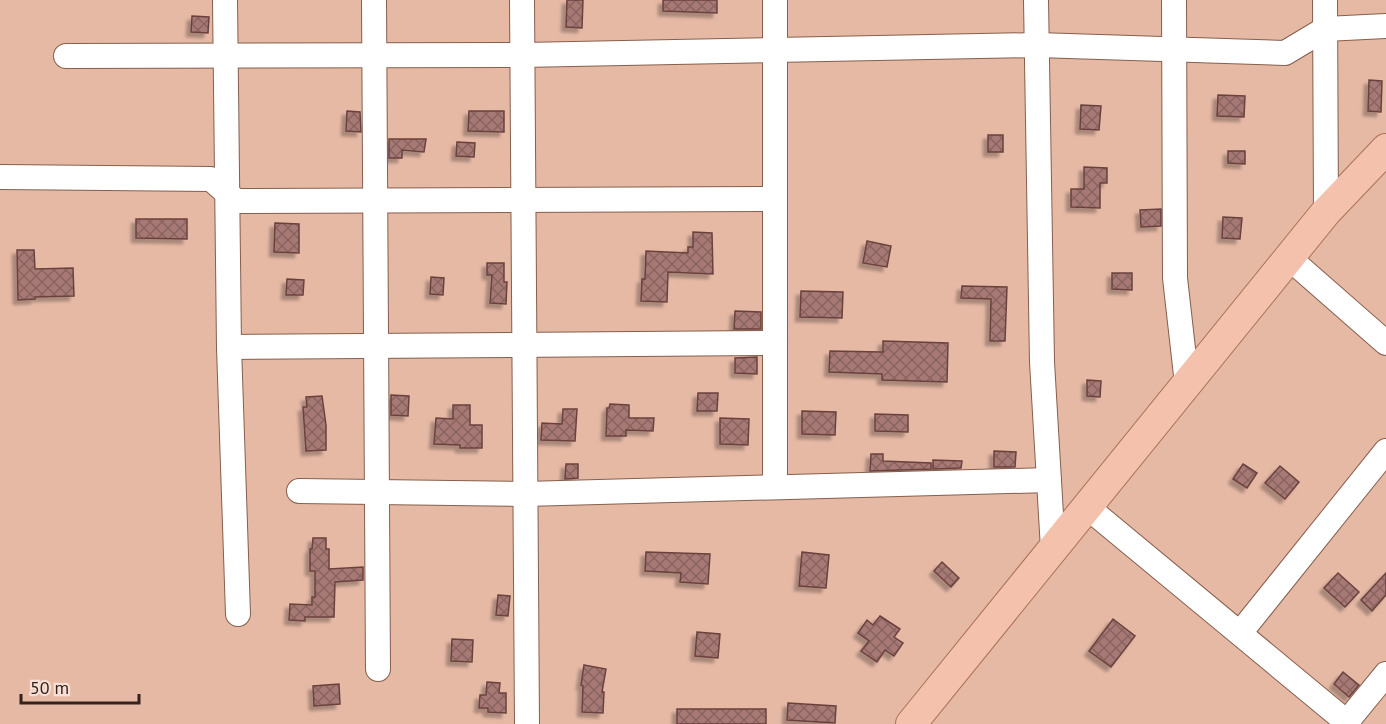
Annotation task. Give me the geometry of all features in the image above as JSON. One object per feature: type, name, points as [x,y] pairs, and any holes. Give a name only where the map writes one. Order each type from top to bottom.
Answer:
[{"type":"main road","points":[[911,724],[1326,212],[1386,149]]},
{"type":"street","points":[[225,0],[229,347],[238,614]]},
{"type":"street","points":[[374,0],[378,669]]},
{"type":"street","points":[[522,0],[527,724]]},
{"type":"street","points":[[775,0],[776,487]]},
{"type":"street","points":[[1036,0],[1042,362],[1053,549]]},
{"type":"street","points":[[1174,0],[1175,278],[1187,384]]},
{"type":"street","points":[[1325,0],[1326,212]]},
{"type":"street","points":[[66,56],[522,55],[1036,45],[1285,53],[1325,29],[1386,26]]},
{"type":"street","points":[[0,177],[212,179],[236,201],[775,199]]},
{"type":"street","points":[[1289,258],[1386,343]]},
{"type":"street","points":[[229,347],[775,344]]},
{"type":"street","points":[[1240,633],[1386,452]]},
{"type":"street","points":[[299,491],[525,494],[1049,480]]},
{"type":"street","points":[[1087,507],[1347,723],[1386,674]]},
{"type":"building","points":[[567,0],[583,0],[582,28],[566,27]]},
{"type":"building","points":[[663,0],[717,0],[717,13],[663,11]]},
{"type":"building","points":[[192,16],[209,17],[208,33],[191,32]]},
{"type":"building","points":[[1369,80],[1382,81],[1381,112],[1368,111]]},
{"type":"building","points":[[1218,95],[1245,96],[1244,117],[1217,116]]},
{"type":"building","points":[[1081,105],[1101,106],[1099,130],[1080,129]]},
{"type":"building","points":[[347,111],[360,112],[361,132],[346,131]]},
{"type":"building","points":[[469,111],[504,111],[504,132],[468,131]]},
{"type":"building","points":[[988,135],[1003,135],[1003,152],[988,152]]},
{"type":"building","points":[[389,139],[426,139],[424,152],[402,150],[402,158],[389,158]]},
{"type":"building","points":[[457,142],[475,143],[474,157],[456,156]]},
{"type":"building","points":[[1228,151],[1245,151],[1245,164],[1228,163]]},
{"type":"building","points":[[1084,167],[1107,168],[1107,183],[1100,183],[1100,208],[1071,207],[1071,189],[1084,189]]},
{"type":"building","points":[[1161,209],[1161,226],[1141,227],[1140,210]]},
{"type":"building","points":[[1223,217],[1242,218],[1240,239],[1222,238]]},
{"type":"building","points":[[136,219],[187,219],[187,239],[136,238]]},
{"type":"building","points":[[275,223],[299,224],[299,253],[274,252]]},
{"type":"building","points":[[693,232],[712,233],[713,274],[668,272],[667,302],[641,301],[646,251],[688,253],[688,247],[693,247]]},
{"type":"building","points":[[867,241],[891,246],[887,267],[863,263]]},
{"type":"building","points":[[17,250],[34,250],[35,269],[73,268],[74,296],[18,300]]},
{"type":"building","points":[[487,263],[504,263],[504,282],[507,282],[506,304],[490,303],[492,275],[487,275]]},
{"type":"building","points":[[1112,273],[1132,273],[1132,290],[1112,289]]},
{"type":"building","points":[[431,277],[444,278],[443,295],[430,294]]},
{"type":"building","points":[[287,279],[304,280],[303,295],[286,295]]},
{"type":"building","points":[[962,286],[1007,287],[1005,341],[990,341],[991,299],[961,298]]},
{"type":"building","points":[[801,291],[843,292],[842,318],[800,317]]},
{"type":"building","points":[[735,311],[761,312],[761,329],[734,329]]},
{"type":"building","points":[[883,341],[948,343],[947,382],[882,380],[882,374],[829,372],[830,351],[883,352]]},
{"type":"building","points":[[757,357],[757,374],[735,373],[735,358]]},
{"type":"building","points":[[1087,380],[1101,381],[1100,397],[1087,396]]},
{"type":"building","points":[[698,393],[718,393],[717,411],[697,411]]},
{"type":"building","points":[[391,395],[409,396],[408,416],[391,415]]},
{"type":"building","points":[[322,396],[326,425],[326,450],[306,451],[303,407],[307,407],[306,397]]},
{"type":"building","points":[[610,404],[629,405],[629,418],[654,418],[653,431],[626,430],[626,436],[606,436],[607,408]]},
{"type":"building","points":[[453,405],[470,405],[470,425],[482,425],[482,448],[460,448],[460,445],[434,444],[436,418],[453,419]]},
{"type":"building","points":[[563,409],[577,409],[575,441],[541,440],[542,423],[562,424]]},
{"type":"building","points":[[802,411],[836,412],[835,435],[802,434]]},
{"type":"building","points":[[875,414],[908,415],[908,432],[875,431]]},
{"type":"building","points":[[720,418],[749,419],[748,445],[720,444]]},
{"type":"building","points":[[994,451],[1016,452],[1015,467],[994,467]]},
{"type":"building","points":[[871,454],[883,454],[883,461],[931,463],[931,469],[870,471]]},
{"type":"building","points":[[933,460],[962,461],[961,468],[933,469]]},
{"type":"building","points":[[566,464],[578,464],[578,478],[565,479]]},
{"type":"building","points":[[1243,464],[1257,473],[1247,488],[1233,479]]},
{"type":"building","points":[[1280,466],[1299,482],[1285,499],[1265,483]]},
{"type":"building","points":[[313,538],[326,538],[326,549],[329,549],[329,569],[363,567],[363,580],[335,582],[334,617],[305,617],[305,621],[289,620],[290,604],[312,605],[312,597],[315,597],[315,571],[310,571],[310,549],[312,549]]},
{"type":"building","points":[[646,552],[710,554],[708,584],[680,582],[681,573],[645,571]]},
{"type":"building","points":[[802,552],[829,555],[826,588],[799,586]]},
{"type":"building","points":[[942,562],[959,578],[951,587],[934,571]]},
{"type":"building","points":[[1338,573],[1359,592],[1345,607],[1324,588]]},
{"type":"building","points":[[1386,573],[1386,595],[1372,611],[1361,600]]},
{"type":"building","points":[[498,595],[510,596],[508,616],[496,615]]},
{"type":"building","points":[[880,616],[900,629],[894,637],[903,643],[894,656],[885,650],[877,662],[861,651],[869,641],[858,633],[867,620],[873,625]]},
{"type":"building","points":[[1113,619],[1135,636],[1111,667],[1089,651]]},
{"type":"building","points":[[697,632],[720,634],[718,658],[695,656]]},
{"type":"building","points":[[452,639],[473,640],[472,662],[451,661]]},
{"type":"building","points":[[584,665],[606,669],[602,692],[604,692],[603,713],[582,712],[583,686],[581,685]]},
{"type":"building","points":[[1343,672],[1359,685],[1349,697],[1334,684]]},
{"type":"building","points":[[487,682],[500,683],[499,693],[506,693],[506,713],[488,712],[488,708],[479,708],[480,695],[486,695]]},
{"type":"building","points":[[339,684],[340,704],[314,706],[313,686]]},
{"type":"building","points":[[788,703],[836,706],[835,723],[787,720]]},
{"type":"building","points":[[677,709],[766,709],[766,724],[677,724]]}]
